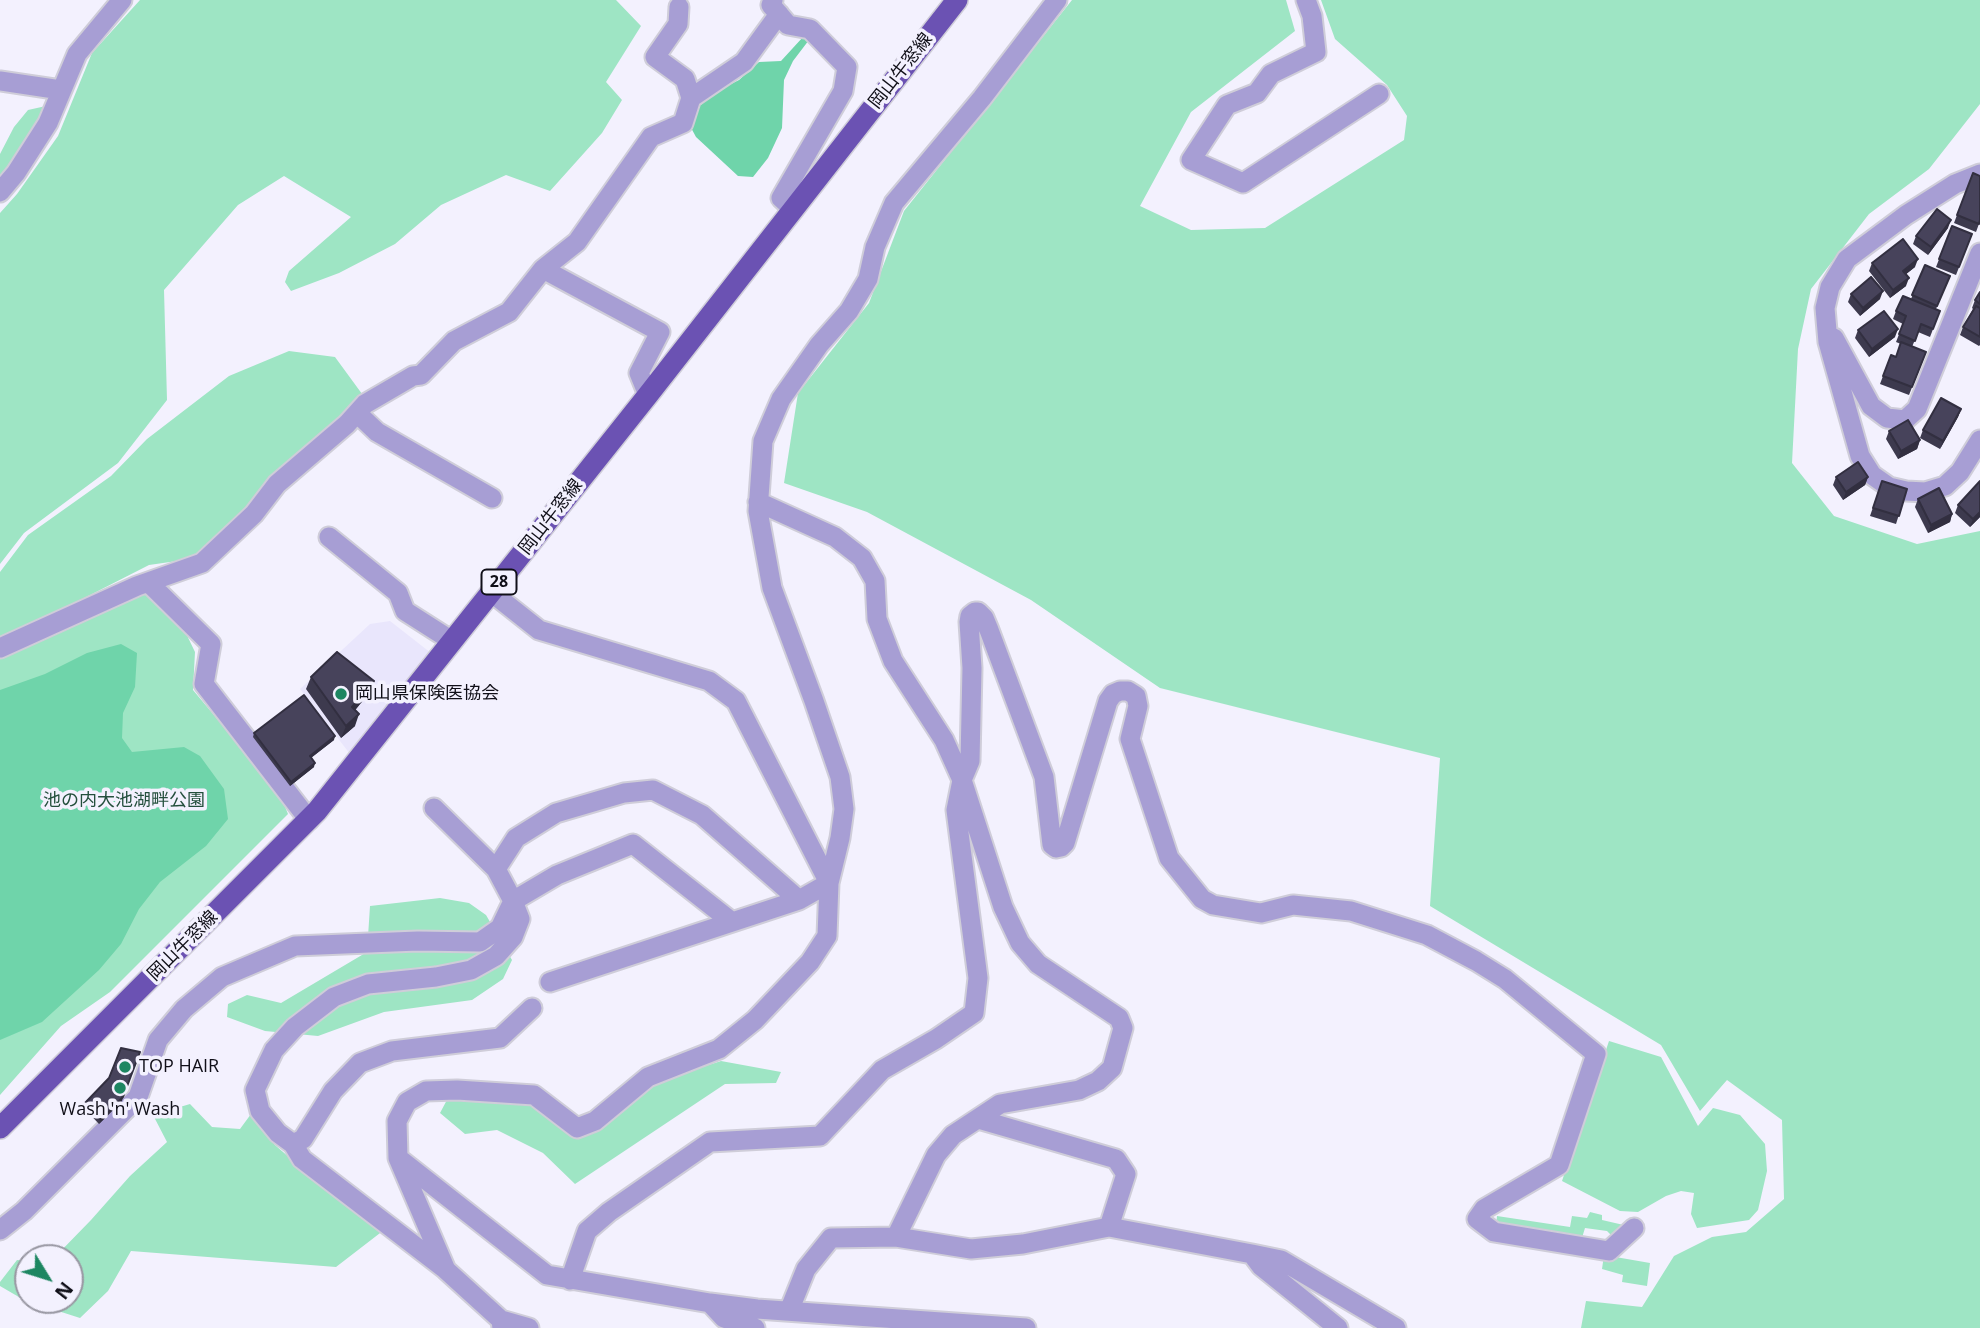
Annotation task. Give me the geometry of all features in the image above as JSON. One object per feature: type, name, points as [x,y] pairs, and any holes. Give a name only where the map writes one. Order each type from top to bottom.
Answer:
[{"type":"main road","name":"岡山牛窓線","points":[[0,1128],[309,820],[648,395],[957,0]]},
{"type":"street","points":[[0,192],[16,173],[48,123],[77,54],[122,0]]},
{"type":"street","points":[[446,1270],[398,1158],[397,1121],[407,1102],[426,1091],[490,1090],[534,1095],[577,1128],[595,1121],[648,1077],[719,1049],[755,1020],[810,962],[827,936],[829,883],[844,809],[840,777],[772,588],[758,511],[763,441],[781,399],[819,345],[849,311],[868,279],[876,247],[894,203],[982,98],[1057,0]]},
{"type":"street","points":[[1306,0],[1312,16],[1316,52],[1271,74],[1257,93],[1227,105],[1191,160],[1243,183],[1378,94]]},
{"type":"street","points":[[0,648],[137,586],[202,564],[254,514],[277,484],[365,404],[413,376],[421,375],[454,341],[509,312],[543,269],[577,242],[651,137],[683,123],[691,98],[685,79],[655,57],[678,24],[679,7]]},
{"type":"street","points":[[691,98],[744,62],[776,7],[789,24],[810,29],[846,67],[844,91],[781,198],[793,209]]},
{"type":"street","points":[[0,81],[61,90]]},
{"type":"street","points":[[1980,174],[1955,184],[1906,215],[1847,258],[1830,287],[1825,308],[1828,342],[1860,456],[1872,475],[1889,487],[1906,491],[1925,492],[1945,486],[1960,472],[1980,440]]},
{"type":"street","points":[[1827,327],[1871,406],[1887,418],[1905,420],[1917,410],[1980,253]]},
{"type":"street","points":[[543,269],[660,331],[639,373],[648,395]]},
{"type":"street","points":[[357,413],[377,432],[492,498]]},
{"type":"street","points":[[758,502],[835,537],[862,558],[874,580],[877,619],[893,661],[944,740],[961,780],[1003,907],[1020,943],[1038,964],[1119,1018],[1123,1028],[1112,1068],[1098,1081],[1079,1090],[1000,1104],[953,1135],[936,1155],[896,1237]]},
{"type":"street","points":[[329,537],[398,593],[405,611],[452,642]]},
{"type":"street","points":[[149,583],[211,644],[204,684],[309,820]]},
{"type":"street","points":[[491,592],[539,630],[709,681],[736,701],[829,883]]},
{"type":"street","points":[[570,1280],[587,1231],[609,1212],[710,1142],[820,1136],[882,1070],[974,1013],[978,978],[956,810],[961,780],[970,761],[972,668],[969,622],[970,616],[975,612],[984,618],[1044,777],[1052,845],[1056,848],[1065,843],[1108,701],[1113,694],[1128,691],[1136,696],[1138,706],[1129,739],[1169,858],[1202,899],[1213,905],[1261,913],[1293,905],[1351,911],[1427,935],[1505,979],[1596,1054],[1559,1165],[1484,1209],[1477,1219],[1494,1232],[1609,1251],[1634,1228]]},
{"type":"street","points":[[496,869],[516,838],[556,813],[624,793],[653,790],[702,815],[799,900]]},
{"type":"street","points":[[434,808],[496,869],[520,919],[513,937],[496,956],[471,970],[436,977],[368,984],[334,998],[295,1027],[274,1050],[255,1090],[260,1111],[278,1133],[293,1144],[302,1159],[446,1270],[501,1324],[529,1328]]},
{"type":"street","points":[[0,1230],[24,1211],[138,1097],[158,1040],[184,1009],[222,977],[295,946],[418,941],[480,942],[500,928],[513,901],[557,875],[633,844],[732,922]]},
{"type":"street","points":[[550,982],[799,900],[829,883]]},
{"type":"street","points":[[293,1144],[303,1139],[333,1091],[360,1063],[392,1051],[500,1038],[533,1008]]},
{"type":"street","points":[[978,1119],[1116,1159],[1126,1174],[1109,1227]]},
{"type":"street","points":[[398,1158],[547,1275],[709,1303],[1026,1328]]},
{"type":"street","points":[[789,1311],[806,1269],[831,1238],[896,1237],[971,1249],[1023,1244],[1109,1227],[1281,1260],[1396,1328]]},
{"type":"street","points":[[1252,1254],[1261,1266],[1338,1328]]},
{"type":"street","points":[[709,1303],[724,1318],[755,1328]]},
{"type":"shaded area","points":[[803,37],[809,40],[793,61],[784,80],[782,128],[768,158],[753,177],[738,176],[696,137],[689,124],[692,112],[719,90],[739,80],[759,62],[781,61]]},
{"type":"shaded area","points":[[390,621],[431,653],[350,754],[300,689],[370,624]]},
{"type":"shaded area","name":"池の内大池湖畔公園","points":[[121,644],[137,653],[135,687],[123,713],[122,738],[132,752],[184,747],[200,756],[224,789],[228,819],[206,846],[160,882],[139,909],[121,944],[99,970],[42,1022],[0,1040],[0,690],[45,674],[87,653]]},
{"type":"green space","points":[[140,0],[616,0],[641,26],[606,82],[622,100],[602,133],[550,191],[506,175],[441,205],[395,244],[339,273],[291,291],[285,282],[289,271],[351,217],[284,176],[238,205],[164,290],[167,400],[118,463],[24,533],[0,564],[0,213],[17,194],[58,136],[92,53]]},
{"type":"green space","points":[[1072,0],[1286,0],[1295,31],[1191,112],[1140,206],[1191,230],[1265,228],[1404,140],[1407,116],[1387,85],[1335,39],[1321,0],[1980,0],[1980,104],[1929,169],[1869,214],[1811,289],[1798,349],[1792,463],[1834,516],[1917,544],[1980,531],[1980,1328],[1581,1328],[1586,1301],[1642,1307],[1674,1256],[1712,1237],[1746,1232],[1784,1199],[1782,1120],[1727,1080],[1700,1111],[1661,1045],[1430,906],[1440,758],[1160,688],[1031,600],[867,512],[784,483],[798,393],[869,303],[904,211]]},
{"type":"green space","points":[[46,106],[41,122],[0,182],[0,154],[14,127],[28,110]]},
{"type":"green space","points":[[289,351],[335,357],[365,398],[278,474],[198,558],[149,565],[0,641],[0,572],[28,535],[111,476],[147,439],[229,376]]},
{"type":"green space","name":"池の内大池湖畔公園","points":[[143,591],[160,598],[181,623],[195,652],[193,690],[280,794],[288,814],[110,992],[61,1026],[0,1095],[0,654]]},
{"type":"green space","points":[[440,898],[469,903],[486,915],[512,960],[503,979],[472,1000],[384,1012],[318,1036],[265,1031],[227,1017],[228,1004],[247,995],[281,1003],[367,952],[370,906]]},
{"type":"green space","points":[[1609,1041],[1661,1057],[1698,1126],[1713,1108],[1740,1115],[1765,1144],[1767,1171],[1758,1210],[1749,1220],[1697,1228],[1691,1214],[1694,1193],[1681,1191],[1666,1196],[1638,1212],[1620,1211],[1562,1181]]},
{"type":"green space","points":[[721,1061],[781,1072],[776,1083],[725,1084],[575,1184],[543,1153],[497,1130],[465,1134],[440,1113],[448,1098],[532,1104],[570,1136],[597,1129],[653,1083]]},
{"type":"green space","points":[[190,1104],[212,1127],[240,1129],[251,1114],[275,1145],[330,1193],[384,1230],[336,1267],[131,1251],[108,1291],[80,1318],[68,1314],[84,1314],[84,1244],[68,1244],[130,1176],[167,1142],[153,1115]]},
{"type":"green space","points":[[1590,1212],[1602,1215],[1602,1220],[1628,1226],[1614,1238],[1607,1231],[1585,1228],[1581,1241],[1496,1227],[1497,1216],[1570,1227],[1572,1216],[1587,1218]]},
{"type":"green space","points":[[1604,1255],[1650,1263],[1647,1286],[1622,1282],[1623,1275],[1602,1269]]},
{"type":"green space","points":[[14,1264],[14,1294],[0,1286],[0,1282]]},
{"type":"building","points":[[1973,173],[1980,176],[1979,224],[1957,215]]},
{"type":"building","points":[[1937,209],[1951,220],[1931,247],[1916,236]]},
{"type":"building","points":[[1952,226],[1972,234],[1959,267],[1939,259]]},
{"type":"building","points":[[1903,239],[1918,259],[1903,271],[1909,278],[1893,290],[1872,263]]},
{"type":"building","points":[[1925,265],[1950,276],[1937,306],[1912,295]]},
{"type":"building","points":[[1871,277],[1883,291],[1863,308],[1851,294]]},
{"type":"building","points":[[1903,296],[1940,311],[1933,329],[1921,324],[1915,341],[1899,334],[1906,316],[1896,311]]},
{"type":"building","points":[[1976,306],[1980,308],[1980,337],[1963,327]]},
{"type":"building","points":[[1884,311],[1898,329],[1872,349],[1858,330]]},
{"type":"building","points":[[1901,342],[1926,352],[1912,387],[1883,376],[1891,355],[1896,357]]},
{"type":"building","points":[[1941,398],[1961,409],[1943,441],[1923,430]]},
{"type":"building","points":[[1908,420],[1920,440],[1901,451],[1889,431]]},
{"type":"building","points":[[1858,462],[1868,477],[1846,492],[1836,477]]},
{"type":"building","points":[[1882,481],[1907,489],[1899,516],[1873,508]]},
{"type":"building","points":[[1980,481],[1980,512],[1973,519],[1958,505]]},
{"type":"building","points":[[1939,488],[1952,514],[1931,525],[1918,499]]},
{"type":"building","points":[[337,652],[374,681],[352,707],[359,714],[346,726],[311,677]]},
{"type":"building","points":[[304,695],[335,736],[310,756],[315,763],[291,782],[254,733]]},
{"type":"building","points":[[121,1048],[140,1052],[123,1097],[101,1120],[85,1103],[109,1078]]},
{"type":"place","name":"岡山県保険医協会","points":[[341,694]]},
{"type":"place","name":"TOP HAIR","points":[[125,1067]]},
{"type":"place","name":"Wash 'n' Wash","points":[[120,1088]]}]
